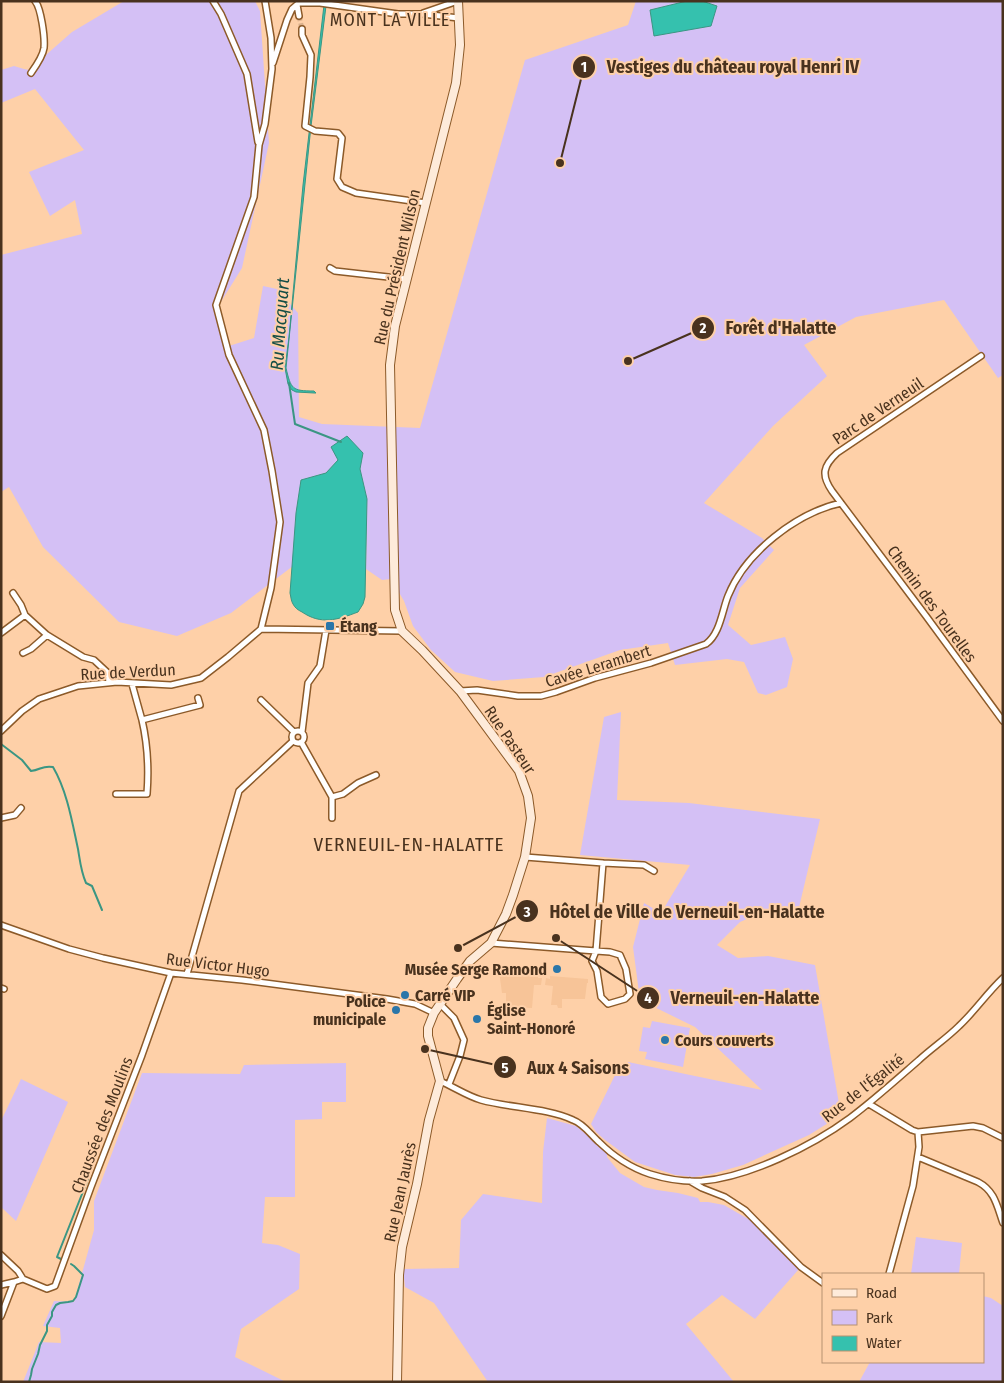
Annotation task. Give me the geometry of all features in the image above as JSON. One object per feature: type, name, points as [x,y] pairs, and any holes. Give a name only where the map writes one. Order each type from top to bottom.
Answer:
[{"type":"street","points":[[31,72],[44,49],[43,30],[38,4],[35,1]]},
{"type":"street","points":[[212,1],[221,14],[247,74],[259,145]]},
{"type":"street","points":[[265,1],[272,38],[272,69],[266,124],[259,145],[254,197],[216,305],[228,355],[264,430],[280,522],[271,588],[261,629],[402,631]]},
{"type":"street","points":[[422,14],[458,1]]},
{"type":"street","name":"Rue du Président Wilson","points":[[402,631],[395,610],[390,365],[395,326],[406,279],[456,84],[460,45],[458,1]]},
{"type":"street","points":[[272,69],[287,20],[292,9],[299,4],[320,3],[398,14],[422,14],[459,18]]},
{"type":"street","points":[[297,5],[299,16]]},
{"type":"street","points":[[302,29],[302,34],[311,55],[305,126],[315,131],[338,133],[342,138],[336,179],[342,187],[356,193],[426,203]]},
{"type":"street","points":[[330,268],[335,271],[406,279]]},
{"type":"street","name":"Parc de Verneuil","points":[[841,503],[826,481],[824,474],[825,468],[833,457],[981,356]]},
{"type":"street","name":"Cavée Lerambert","points":[[460,691],[476,690],[518,696],[541,696],[699,647],[710,641],[718,626],[729,594],[747,563],[768,542],[793,523],[814,511],[841,503]]},
{"type":"street","name":"Chemin des Tourelles","points":[[841,503],[1003,722]]},
{"type":"street","points":[[13,593],[25,615],[47,635],[83,657],[94,660],[108,673],[110,683]]},
{"type":"street","points":[[1,633],[25,615]]},
{"type":"street","name":"Rue de Verdun","points":[[1,731],[22,711],[40,699],[78,686],[110,683],[170,685],[201,678],[261,629]]},
{"type":"street","points":[[301,742],[304,737],[302,732],[308,683],[320,666],[326,630]]},
{"type":"street","name":"Rue Pasteur","points":[[402,631],[460,691],[508,755],[519,772],[524,785],[528,796],[531,818],[525,857],[514,895],[506,914],[491,943],[470,961],[434,1013]]},
{"type":"street","points":[[23,653],[31,649],[47,635]]},
{"type":"street","points":[[116,794],[147,794],[149,766],[146,738],[132,684]]},
{"type":"street","points":[[142,720],[200,705],[198,698]]},
{"type":"street","points":[[261,700],[294,732]]},
{"type":"street","points":[[294,732],[297,730],[302,732]]},
{"type":"street","points":[[187,974],[239,791],[293,740],[294,732]]},
{"type":"street","points":[[293,740],[301,742]]},
{"type":"street","points":[[301,742],[332,797],[332,818]]},
{"type":"street","points":[[332,797],[343,794],[376,775]]},
{"type":"street","points":[[1,818],[15,815],[21,808]]},
{"type":"street","points":[[525,857],[644,865],[654,871]]},
{"type":"street","points":[[491,943],[596,951],[610,952],[620,955],[626,969],[630,994],[625,1000],[608,1004],[601,997],[597,971],[592,961],[596,951],[603,862]]},
{"type":"street","name":"Rue Victor Hugo","points":[[1,925],[70,949],[171,973],[387,999],[415,1004],[434,1013]]},
{"type":"street","name":"Chaussée des Moulins","points":[[23,1279],[47,1289],[55,1286],[171,973]]},
{"type":"street","name":"Rue de l'Égalité","points":[[440,1081],[479,1099],[516,1108],[546,1112],[574,1120],[605,1148],[635,1168],[651,1174],[688,1181],[720,1178],[775,1160],[821,1137],[848,1120],[959,1026],[1003,978]]},
{"type":"street","points":[[440,1004],[454,1018],[464,1040],[449,1084]]},
{"type":"street","points":[[434,1013],[428,1028],[428,1036],[440,1081]]},
{"type":"street","name":"Rue Jean Jaurès","points":[[397,1381],[399,1276],[402,1247],[417,1184],[429,1120],[440,1081]]},
{"type":"street","points":[[869,1104],[918,1132],[973,1126],[983,1128],[1003,1138]]},
{"type":"street","points":[[889,1273],[913,1186],[919,1147],[918,1132]]},
{"type":"street","points":[[918,1157],[985,1186],[993,1195],[1003,1222]]},
{"type":"street","points":[[688,1181],[698,1187],[725,1197],[745,1210],[801,1267],[822,1282]]},
{"type":"street","points":[[1,1255],[18,1271],[23,1279],[1,1285]]},
{"type":"street","points":[[1,1316],[14,1282]]},
{"type":"shaded area","points":[[499,971],[538,975],[538,978],[542,978],[541,985],[534,985],[532,1008],[506,1007],[506,993],[502,993]]},
{"type":"shaded area","points":[[550,976],[588,979],[585,999],[562,999],[562,1008],[558,1008],[557,1005],[551,1005],[553,986],[545,985],[546,978],[550,979]]},
{"type":"green space","points":[[124,1],[255,1],[260,11],[269,143],[242,268],[214,313],[229,346],[254,338],[263,286],[277,289],[298,313],[299,417],[322,424],[420,428],[525,60],[628,25],[636,1],[687,1],[650,10],[655,35],[717,6],[702,1],[1003,1],[1003,375],[998,378],[944,300],[856,317],[804,345],[827,376],[773,426],[704,503],[762,538],[774,550],[740,588],[728,625],[751,645],[785,637],[793,659],[787,687],[766,695],[758,693],[744,662],[727,659],[675,665],[668,643],[620,650],[544,677],[493,681],[455,672],[431,650],[413,626],[404,601],[391,579],[382,580],[366,569],[367,499],[360,469],[363,453],[338,460],[326,473],[301,480],[296,513],[293,566],[231,613],[177,636],[119,622],[43,547],[9,487],[1,492],[1,255],[82,234],[75,200],[50,216],[29,172],[84,150],[35,89],[1,103],[1,70],[14,66],[35,71],[47,54],[72,32]]},
{"type":"green space","points":[[621,712],[617,800],[689,803],[820,819],[796,920],[763,912],[740,922],[717,945],[738,958],[768,956],[815,965],[841,1115],[809,1135],[743,1165],[712,1174],[694,1177],[675,1175],[635,1162],[605,1140],[596,1132],[591,1124],[618,1069],[626,1070],[628,1062],[762,1090],[695,1027],[640,1000],[633,947],[644,903],[661,913],[690,865],[580,855],[604,717]]},
{"type":"green space","name":"Cours couverts","points":[[652,1021],[690,1028],[683,1067],[645,1059],[647,1052],[639,1051],[643,1027],[650,1028]]},
{"type":"green space","points":[[346,1063],[346,1102],[322,1102],[322,1119],[295,1120],[295,1197],[265,1197],[262,1243],[278,1245],[300,1254],[299,1289],[241,1329],[235,1357],[286,1382],[23,1382],[39,1342],[61,1343],[60,1328],[43,1326],[54,1301],[74,1302],[94,1230],[94,1201],[142,1073],[240,1074],[244,1065]]},
{"type":"green space","points":[[21,1079],[68,1102],[16,1221],[1,1207],[1,1121]]},
{"type":"green space","points":[[547,1118],[576,1126],[601,1149],[607,1152],[607,1157],[620,1173],[644,1187],[698,1198],[700,1202],[724,1205],[757,1224],[799,1269],[755,1319],[722,1295],[686,1324],[734,1382],[488,1382],[434,1303],[405,1287],[403,1269],[459,1268],[461,1220],[483,1194],[542,1203],[543,1152]]},
{"type":"green space","points":[[916,1237],[962,1243],[959,1273],[911,1273]]},
{"type":"green space","points":[[984,1296],[991,1298],[1003,1306],[1003,1382],[859,1382],[869,1363],[984,1363]]},
{"type":"water","points":[[687,1],[702,1],[717,6],[711,26],[654,36],[650,10]]},
{"type":"water","points":[[324,5],[326,6],[311,126],[286,368],[291,385],[297,389],[314,391],[316,393],[314,393],[292,390],[288,384],[285,368],[303,185]]},
{"type":"water","points":[[347,436],[363,453],[360,469],[367,499],[365,597],[358,612],[336,619],[316,619],[295,607],[290,593],[296,513],[301,480],[326,473],[338,460],[331,447]]},
{"type":"waterway","name":"Ru Macquart","points":[[289,383],[295,424],[341,442]]},
{"type":"waterway","name":"Ru Macquart","points":[[1,744],[22,760],[31,771],[53,767],[62,786],[68,806],[84,879],[86,883],[92,886],[102,910]]},
{"type":"waterway","name":"Ru Macquart","points":[[61,1259],[57,1257],[88,1179]]},
{"type":"waterway","name":"Ru Macquart","points":[[29,1382],[52,1312],[56,1305],[73,1301],[76,1297],[83,1275],[71,1264]]},
{"type":"tunnel","points":[[299,16],[302,29]]},
{"type":"place","name":"Vestiges du château royal Henri IV","points":[[560,163]]},
{"type":"place","name":"Forêt d'Halatte","points":[[628,361]]},
{"type":"place","name":"Étang","points":[[330,626]]},
{"type":"place","name":"Verneuil-en-Halatte","points":[[556,938]]},
{"type":"place","name":"Hôtel de Ville de Verneuil-en-Halatte","points":[[458,948]]},
{"type":"place","name":"Musée Serge Ramond","points":[[557,969]]},
{"type":"place","name":"Carré VIP","points":[[405,995]]},
{"type":"place","name":"Police municipale","points":[[396,1010]]},
{"type":"place","name":"Église Saint-Honoré","points":[[477,1019]]},
{"type":"place","name":"Cours couverts","points":[[665,1040]]},
{"type":"place","name":"Aux 4 Saisons","points":[[425,1049]]},
{"type":"district","name":"MONT LA VILLE","points":[[390,20]]},
{"type":"district","name":"VERNEUIL-EN-HALATTE","points":[[409,844]]}]
